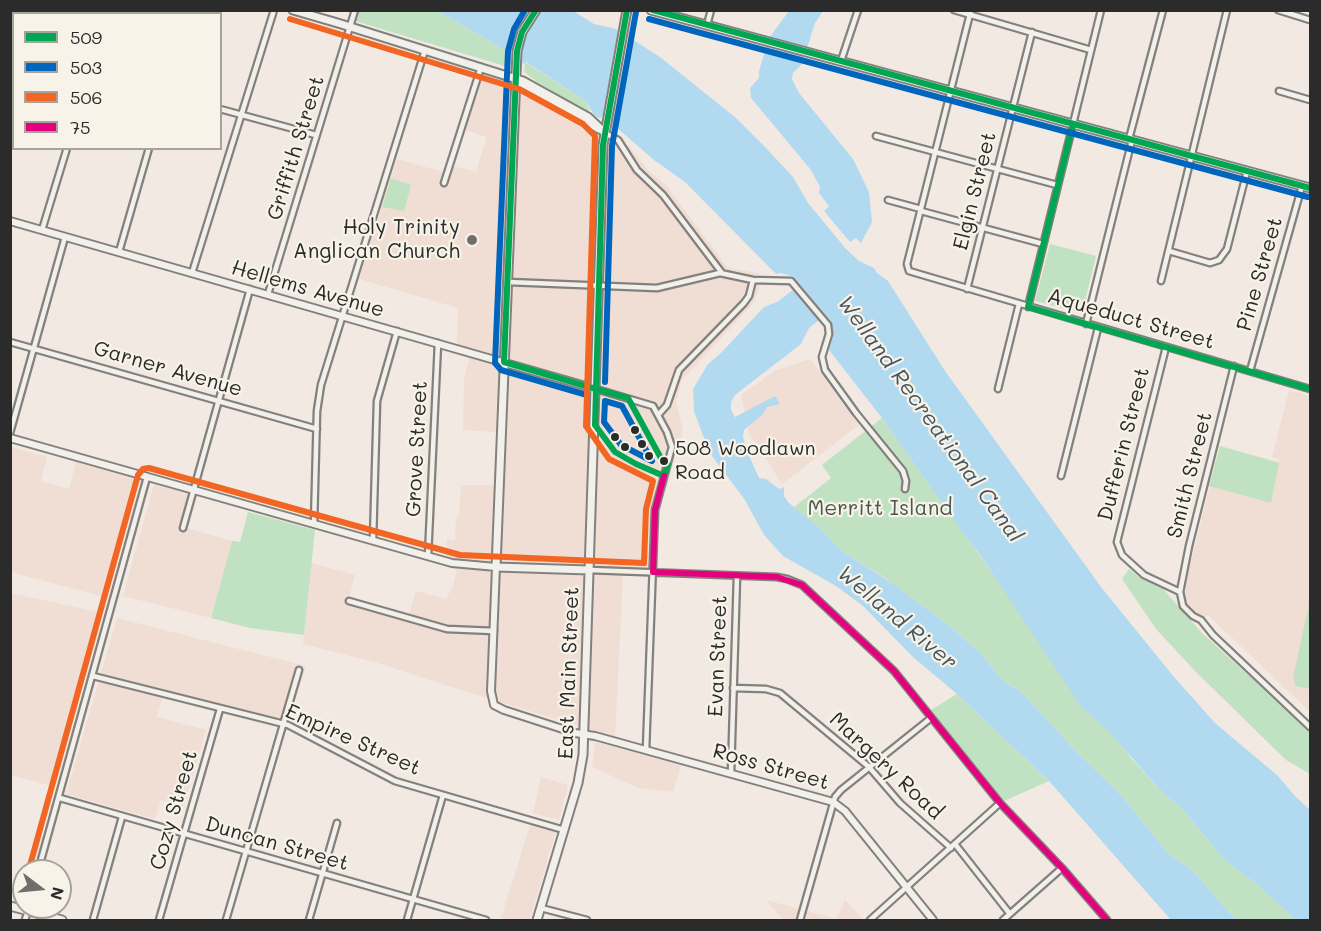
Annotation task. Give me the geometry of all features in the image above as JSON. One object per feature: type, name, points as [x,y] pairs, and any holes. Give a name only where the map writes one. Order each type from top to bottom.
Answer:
[{"type":"main road","points":[[293,10],[481,67],[516,80],[532,92],[605,133]]},
{"type":"main road","points":[[536,10],[522,32],[516,63],[496,567],[589,570]]},
{"type":"main road","name":"East Main Street","points":[[537,921],[582,769],[605,133],[627,10]]},
{"type":"main road","points":[[651,10],[1311,188]]},
{"type":"main road","points":[[567,570],[581,574],[585,581],[588,614]]},
{"type":"street","points":[[192,273],[274,10]]},
{"type":"street","name":"Griffith Street","points":[[268,294],[351,27],[354,10]]},
{"type":"street","points":[[707,26],[711,10]]},
{"type":"street","points":[[841,61],[858,10]]},
{"type":"street","points":[[954,10],[971,13],[1091,50]]},
{"type":"street","points":[[1028,307],[1101,10]]},
{"type":"street","points":[[1086,324],[1163,10]]},
{"type":"street","points":[[1161,281],[1227,10]]},
{"type":"street","points":[[1278,10],[1311,20]]},
{"type":"street","points":[[921,210],[971,13]]},
{"type":"street","name":"Elgin Street","points":[[968,289],[1032,32]]},
{"type":"street","points":[[314,524],[316,429],[321,385],[425,50]]},
{"type":"street","points":[[444,183],[481,67]]},
{"type":"street","points":[[1279,92],[1311,100]]},
{"type":"street","points":[[222,109],[316,135]]},
{"type":"street","points":[[605,133],[618,140],[637,170],[663,195],[693,238],[723,274]]},
{"type":"street","points":[[876,136],[1057,185]]},
{"type":"street","points":[[42,230],[66,150]]},
{"type":"street","points":[[118,252],[148,150]]},
{"type":"street","points":[[1169,251],[1206,262],[1216,262],[1227,249],[1247,171]]},
{"type":"street","name":"Pine Street","points":[[1250,371],[1302,186]]},
{"type":"street","points":[[888,200],[1043,244]]},
{"type":"street","name":"Aqueduct Street","points":[[921,210],[907,264],[908,270],[913,273],[1311,389]]},
{"type":"street","name":"Hellems Avenue","points":[[10,221],[596,389]]},
{"type":"street","points":[[10,433],[65,237]]},
{"type":"street","points":[[507,282],[657,288],[713,274],[753,280],[785,279],[791,281],[825,320],[829,331],[822,357],[825,370],[903,471],[906,481],[905,489]]},
{"type":"street","points":[[658,414],[667,405],[679,370],[750,296],[753,280]]},
{"type":"street","points":[[183,528],[250,289]]},
{"type":"street","points":[[998,389],[1019,304]]},
{"type":"street","points":[[1060,476],[1098,328]]},
{"type":"street","points":[[373,540],[377,401],[397,331]]},
{"type":"street","name":"Garner Avenue","points":[[10,342],[316,429]]},
{"type":"street","name":"Grove Street","points":[[428,556],[438,343]]},
{"type":"street","name":"Dufferin Street","points":[[1166,347],[1117,538],[1118,548],[1122,555],[1144,575],[1180,592]]},
{"type":"street","name":"Smith Street","points":[[1180,592],[1189,546],[1234,366]]},
{"type":"street","points":[[596,389],[650,404],[656,409],[672,447],[655,510],[646,750]]},
{"type":"street","points":[[10,438],[428,556],[459,564],[496,567],[494,631],[447,629],[349,601]]},
{"type":"street","points":[[42,859],[147,477]]},
{"type":"street","points":[[589,570],[788,579],[802,585],[887,663],[1000,803],[1062,868],[1107,921]]},
{"type":"street","name":"Evan Street","points":[[731,773],[737,576]]},
{"type":"street","points":[[1180,592],[1183,606],[1201,620],[1213,635],[1311,727]]},
{"type":"street","name":"Ross Street","points":[[494,631],[491,691],[494,705],[574,733],[646,750],[833,802],[845,811],[933,921]]},
{"type":"street","points":[[226,921],[298,670]]},
{"type":"street","name":"Empire Street","points":[[93,676],[288,725],[385,777],[564,830]]},
{"type":"street","name":"Margery Road","points":[[733,688],[780,693],[870,767],[900,802],[953,846],[1010,914]]},
{"type":"street","name":"Cozy Street","points":[[159,921],[220,709]]},
{"type":"street","points":[[800,921],[833,802],[841,790],[931,718]]},
{"type":"street","points":[[407,921],[443,795]]},
{"type":"street","name":"Duncan Street","points":[[60,798],[486,921]]},
{"type":"street","points":[[870,921],[1000,803]]},
{"type":"street","points":[[93,921],[122,817]]},
{"type":"street","points":[[309,921],[337,823]]},
{"type":"street","points":[[1003,921],[1062,868]]},
{"type":"street","points":[[541,908],[587,921]]},
{"type":"shaded area","points":[[482,74],[532,88],[629,146],[648,170],[666,185],[728,268],[758,273],[760,288],[752,305],[682,380],[676,401],[683,431],[659,512],[658,576],[623,575],[615,737],[378,663],[303,644],[311,563],[355,575],[347,605],[407,622],[416,591],[446,599],[453,586],[457,570],[446,566],[447,539],[455,540],[461,485],[494,485],[496,432],[463,430],[464,381],[469,358],[457,354],[458,308],[359,279],[397,159],[450,174],[453,166],[476,172],[487,137],[465,130]]},
{"type":"shaded area","points":[[810,359],[859,425],[782,484],[749,433],[741,395],[776,370]]},
{"type":"shaded area","points":[[1289,390],[1310,396],[1310,712],[1208,615],[1203,619],[1189,605],[1183,593],[1220,446],[1279,462],[1279,459],[1272,457]]},
{"type":"shaded area","points":[[11,447],[47,457],[41,481],[69,489],[76,462],[139,480],[108,598],[11,572]]},
{"type":"shaded area","points":[[154,484],[195,496],[186,528],[232,541],[211,618],[123,596]]},
{"type":"shaded area","points":[[10,593],[99,612],[52,786],[11,775]]},
{"type":"shaded area","points":[[117,618],[306,666],[288,725],[163,695],[157,717],[206,730],[184,806],[161,800],[155,819],[66,794]]},
{"type":"shaded area","points":[[595,742],[681,765],[673,792],[638,788],[592,767]]},
{"type":"shaded area","points":[[541,777],[568,785],[559,820],[533,813]]},
{"type":"shaded area","points":[[531,822],[556,830],[530,920],[501,918]]},
{"type":"shaded area","points":[[766,900],[836,919],[845,900],[864,920],[783,920]]},
{"type":"green space","points":[[358,11],[438,11],[510,53],[508,67],[355,21]]},
{"type":"green space","points":[[525,62],[586,101],[590,110],[588,112],[537,82],[524,72]]},
{"type":"green space","points":[[391,178],[411,185],[404,211],[382,207]]},
{"type":"green space","points":[[1050,244],[1096,256],[1082,313],[1035,301]]},
{"type":"green space","name":"Merritt Island","points":[[882,418],[1023,616],[1131,758],[1160,790],[1183,810],[1223,858],[1260,887],[1295,920],[1236,920],[1192,870],[1168,853],[1123,797],[1020,691],[1004,682],[981,654],[951,627],[882,576],[839,549],[822,530],[793,508],[831,478],[822,465]]},
{"type":"green space","points":[[1220,446],[1279,463],[1271,503],[1209,486]]},
{"type":"green space","points":[[248,512],[315,530],[304,635],[250,628],[211,618],[232,541],[240,542]]},
{"type":"green space","points":[[1129,569],[1140,578],[1163,589],[1201,632],[1310,731],[1310,774],[1286,760],[1195,671],[1156,629],[1122,579]]},
{"type":"green space","points":[[1310,599],[1310,689],[1296,686],[1293,678]]},
{"type":"green space","points":[[957,694],[1049,781],[1004,801],[931,710]]},
{"type":"water","name":"Welland Recreational Canal","points":[[438,11],[573,11],[594,24],[616,29],[660,57],[736,118],[766,148],[793,177],[808,203],[846,249],[859,261],[874,268],[888,281],[945,371],[1101,587],[1174,677],[1215,723],[1278,776],[1310,810],[1310,920],[1295,920],[1260,887],[1223,858],[1183,810],[1160,790],[1113,736],[1080,705],[981,556],[882,418],[829,350],[833,336],[832,323],[798,282],[792,276],[776,274],[685,182],[654,160],[616,127],[594,115],[586,101],[526,62],[524,64],[510,53]]},
{"type":"water","points":[[789,11],[823,11],[815,23],[802,64],[793,73],[792,79],[799,93],[853,159],[869,192],[872,222],[861,243],[856,238],[850,242],[824,211],[829,206],[819,193],[820,187],[811,170],[751,98],[750,88],[759,78],[769,38]]},
{"type":"water","name":"Welland River","points":[[793,290],[819,320],[809,328],[801,344],[735,395],[731,402],[731,410],[735,417],[775,396],[780,404],[767,407],[763,414],[744,430],[746,449],[759,478],[766,479],[779,489],[784,487],[784,496],[789,503],[822,530],[839,549],[892,583],[951,627],[981,654],[1004,682],[1020,691],[1123,797],[1168,853],[1192,870],[1236,920],[1171,920],[1049,781],[957,694],[913,657],[863,606],[836,586],[783,556],[764,535],[745,500],[709,452],[694,411],[693,389],[708,364],[764,307],[777,302]]},
{"type":"pier","points":[[618,30],[629,36],[612,126],[600,119],[603,115]]},
{"type":"transit line","name":"503","points":[[525,10],[514,29],[508,51],[495,363],[501,370],[587,395]]},
{"type":"transit line","name":"509","points":[[536,10],[522,32],[517,51],[504,362],[596,389]]},
{"type":"transit line","name":"509","points":[[596,389],[603,145],[627,10]]},
{"type":"transit line","name":"509","points":[[653,10],[1310,188]]},
{"type":"transit line","name":"503","points":[[605,382],[612,146],[636,12]]},
{"type":"transit line","name":"506","points":[[32,859],[138,475],[143,469],[149,468],[460,555],[644,563],[646,509],[653,481],[609,459],[586,426],[595,136],[583,124],[519,89],[290,19]]},
{"type":"transit line","name":"503","points":[[649,19],[1308,197]]},
{"type":"transit line","name":"509","points":[[1073,124],[1028,307],[1310,389]]},
{"type":"transit line","name":"509","points":[[596,389],[628,398],[662,460],[668,464],[664,476],[615,452],[595,425],[596,389]]},
{"type":"transit line","name":"503","points":[[605,401],[622,406],[652,461],[621,445],[604,422],[605,401]]},
{"type":"transit line","name":"75","points":[[664,476],[655,510],[653,572],[777,577],[802,585],[894,671],[1000,803],[1062,868],[1107,920]]},
{"type":"place","name":"Holy Trinity Anglican Church","points":[[472,240]]},
{"type":"place","name":"508 Woodlawn Road","points":[[664,461]]}]
